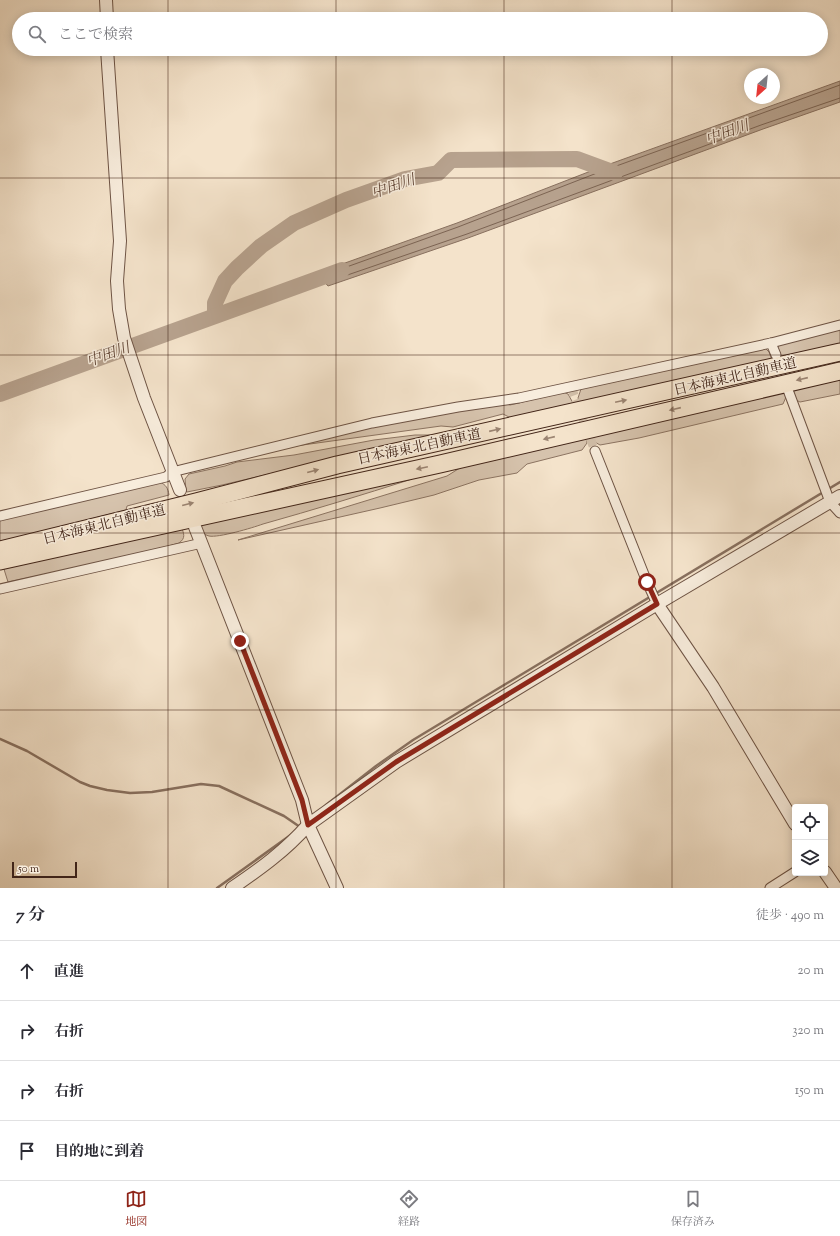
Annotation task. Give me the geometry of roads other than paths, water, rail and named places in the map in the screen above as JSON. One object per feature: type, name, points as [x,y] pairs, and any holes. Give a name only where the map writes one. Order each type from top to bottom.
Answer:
[{"type":"highway","name":"日本海東北自動車道","points":[[0,550],[196,502],[336,465],[840,352]]},
{"type":"highway","name":"日本海東北自動車道","points":[[0,561],[440,464],[840,371]]},
{"type":"street","points":[[106,0],[107,12]]},
{"type":"street","points":[[107,56],[120,241],[117,281],[119,309],[124,338],[172,472],[180,490]]},
{"type":"street","points":[[0,516],[166,477],[172,472],[372,423],[458,407],[519,398],[771,343],[840,325]]},
{"type":"street","points":[[771,343],[776,355]]},
{"type":"street","points":[[788,390],[840,513]]},
{"type":"street","points":[[595,451],[657,604],[713,687],[792,819]]},
{"type":"street","points":[[232,888],[270,862],[293,843],[308,825],[396,762],[657,604],[835,499]]},
{"type":"street","points":[[196,527],[302,800],[308,825],[337,888]]},
{"type":"street","points":[[0,589],[202,543]]},
{"type":"street","points":[[770,888],[792,874]]},
{"type":"street","points":[[828,876],[836,888]]},
{"type":"water","points":[[840,81],[840,102],[468,238],[328,286],[317,273],[457,223],[596,169],[776,104],[780,104],[780,103]]},
{"type":"waterway","name":"中田川","points":[[215,315],[215,303],[225,281],[261,246],[294,223],[346,200],[405,179],[438,173],[451,160],[577,159],[615,173]]},
{"type":"waterway","name":"中田川","points":[[0,394],[342,270]]},
{"type":"waterway","points":[[326,805],[376,766],[413,740],[840,482]]},
{"type":"waterway","points":[[0,739],[27,751],[80,782],[90,786],[130,793],[152,792],[201,784],[219,786],[284,816],[300,827]]},
{"type":"waterway","points":[[217,888],[292,834]]},
{"type":"tunnel","points":[[571,387],[595,451]]}]
